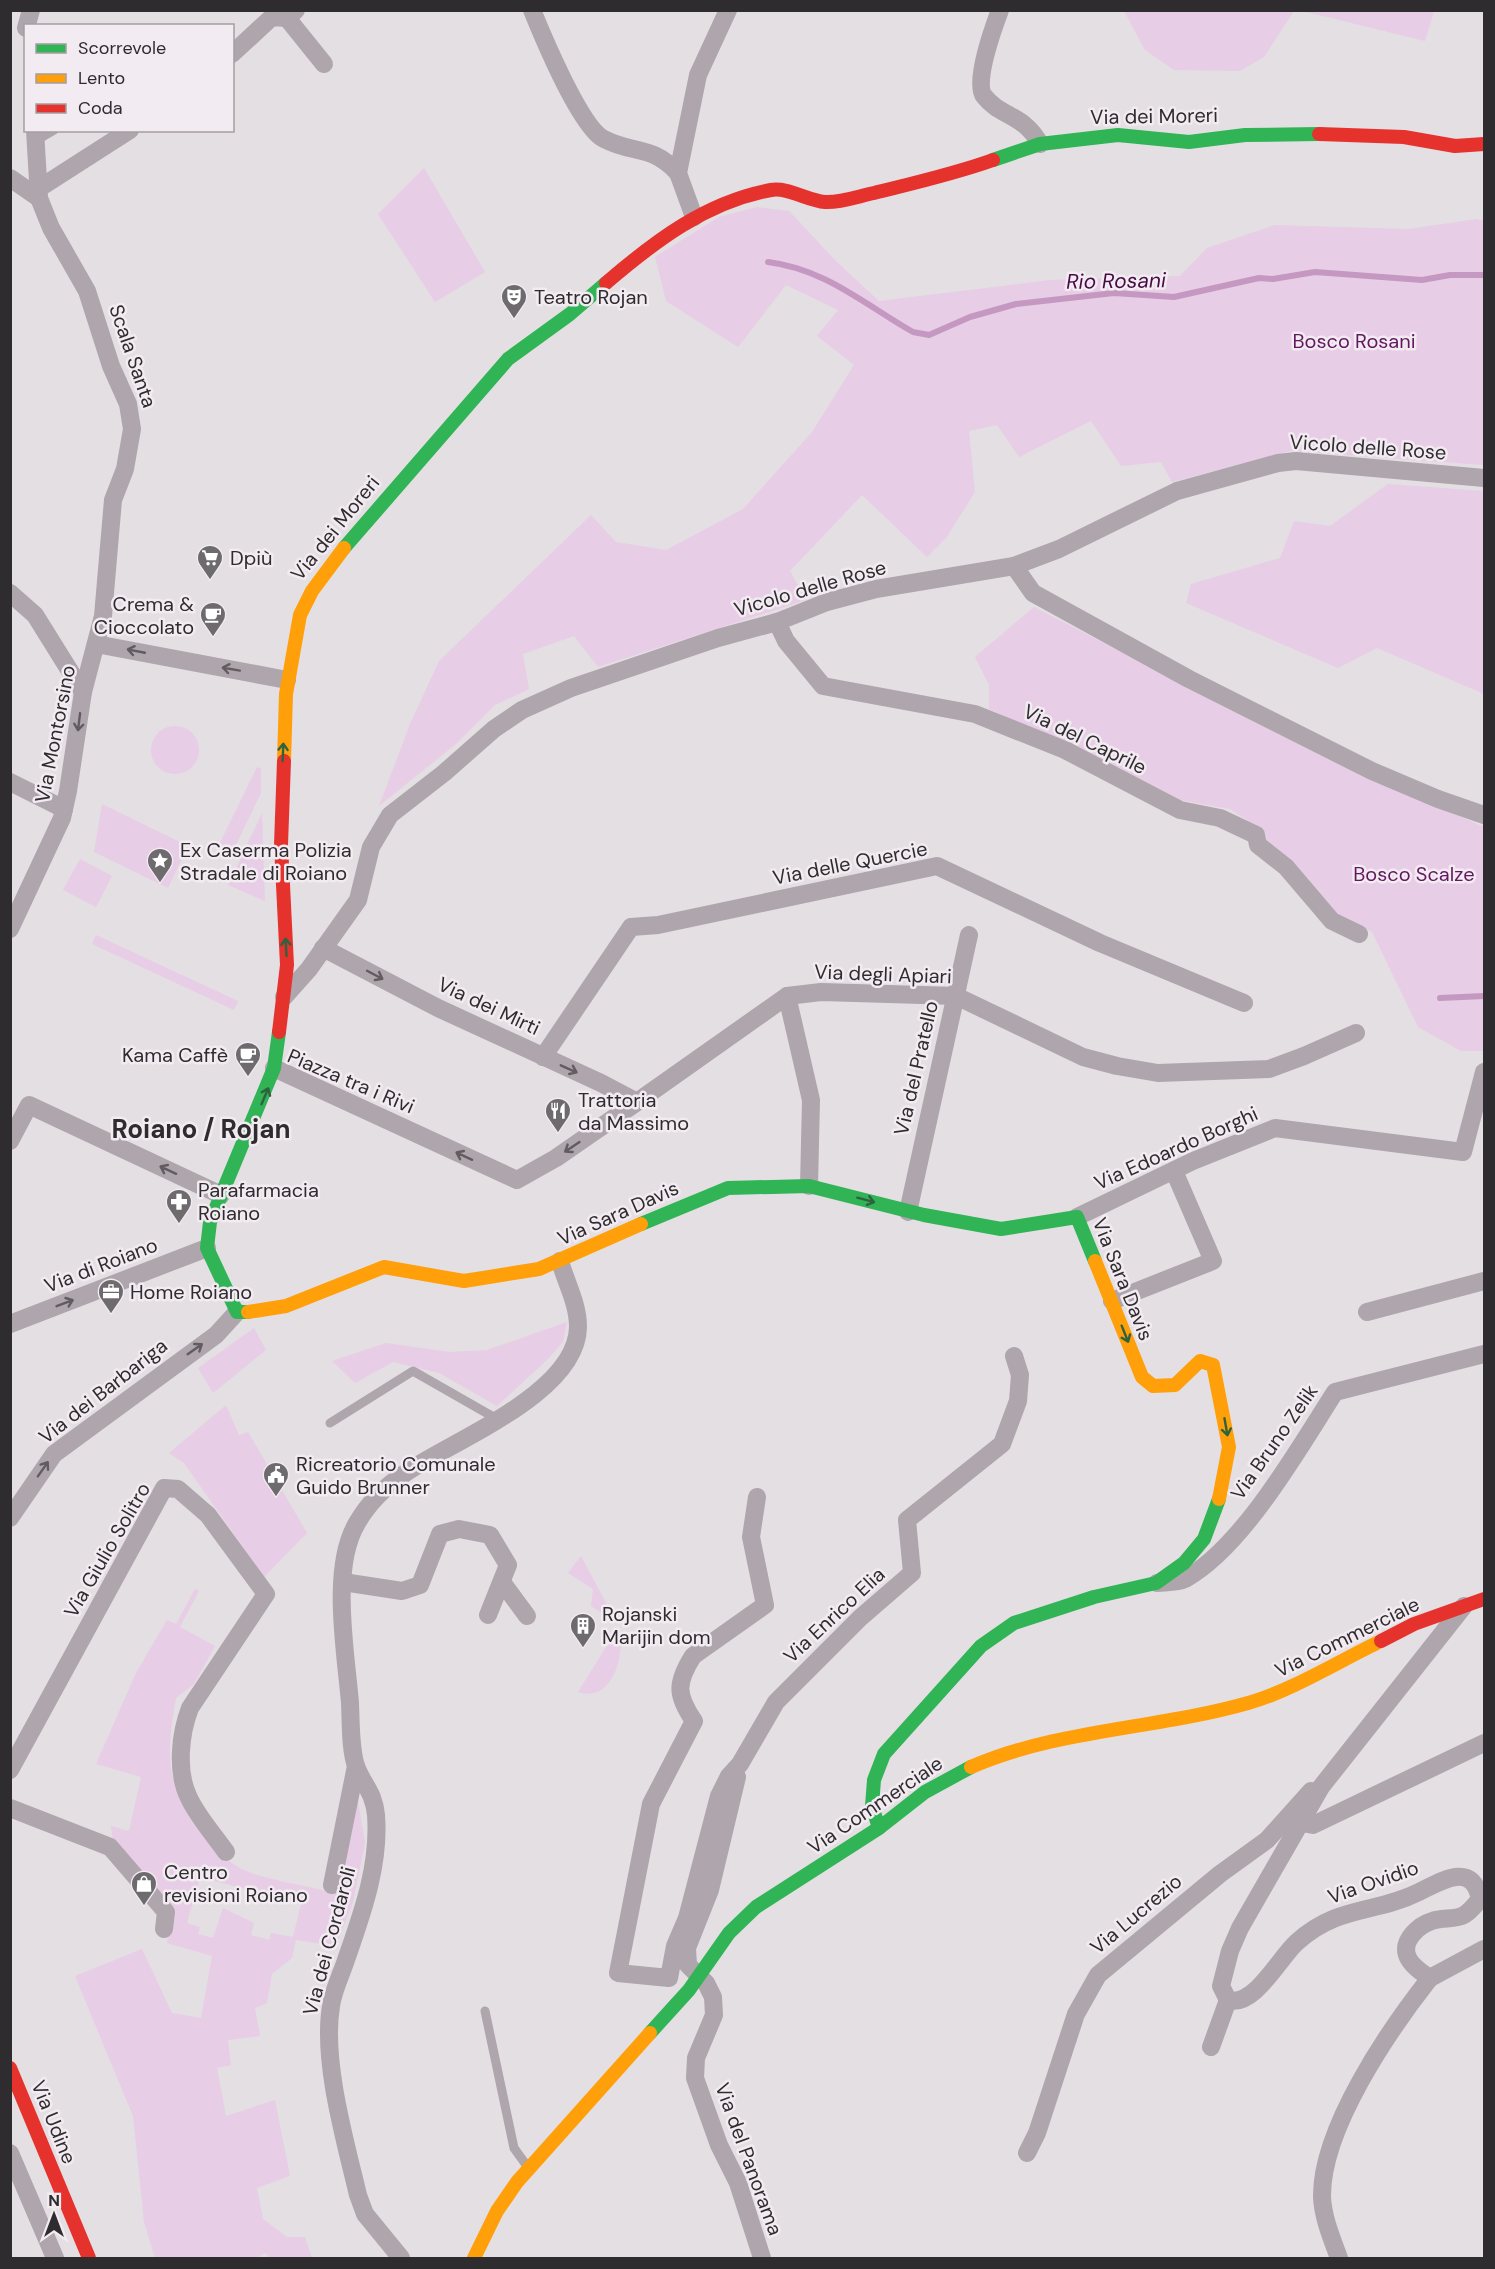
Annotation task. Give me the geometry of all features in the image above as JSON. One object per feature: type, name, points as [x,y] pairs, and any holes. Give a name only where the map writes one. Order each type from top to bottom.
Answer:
[{"type":"street","points":[[532,10],[572,96],[591,128],[601,138],[659,155],[678,173],[694,217]]},
{"type":"street","points":[[678,173],[698,75],[728,10]]},
{"type":"street","points":[[1000,10],[987,52],[980,89],[984,98],[1026,124],[1040,144]]},
{"type":"street","points":[[234,52],[272,17],[292,14],[324,64]]},
{"type":"street","points":[[10,178],[38,194],[127,132]]},
{"type":"street","name":"Via dei Moreri","points":[[274,1068],[287,965],[281,845],[287,680],[300,615],[320,578],[499,368],[646,249],[694,217],[717,206],[774,189],[825,202],[847,199],[953,174],[1040,144],[1118,135],[1189,142],[1245,135],[1358,134],[1404,137],[1455,146],[1485,144]]},
{"type":"street","name":"Scala Santa","points":[[35,136],[38,194],[51,228],[87,291],[111,366],[131,415],[130,450],[112,500],[103,616],[96,644]]},
{"type":"street","name":"Vicolo delle Rose","points":[[284,997],[309,969],[358,900],[371,847],[390,815],[504,721],[522,710],[571,688],[718,638],[777,622],[827,603],[876,589],[1014,567],[1059,549],[1177,491],[1278,463],[1296,461],[1485,478]]},
{"type":"street","points":[[1014,567],[1033,594],[1189,679],[1372,771],[1438,799],[1485,815]]},
{"type":"street","points":[[10,593],[35,615],[83,692]]},
{"type":"street","name":"Via del Caprile","points":[[777,622],[786,641],[823,686],[975,714],[1065,750],[1180,810],[1220,818],[1256,835],[1258,845],[1286,867],[1332,921],[1359,934]]},
{"type":"street","points":[[96,644],[287,680]]},
{"type":"street","name":"Via Montorsino","points":[[10,929],[64,809],[75,756],[83,692],[96,644]]},
{"type":"street","points":[[10,782],[64,809]]},
{"type":"street","name":"Via delle Quercie","points":[[543,1057],[631,927],[658,925],[937,866],[1100,943],[1244,1004]]},
{"type":"street","name":"Via del Pratello","points":[[908,1212],[969,935]]},
{"type":"street","name":"Via dei Mirti","points":[[323,948],[438,1008],[637,1102]]},
{"type":"street","name":"Via degli Apiari","points":[[517,1180],[556,1158],[786,996],[821,992],[956,996],[1083,1057],[1117,1066],[1158,1072],[1269,1069],[1356,1033]]},
{"type":"street","points":[[786,996],[811,1100],[809,1186]]},
{"type":"street","name":"Piazza tra i Rivi","points":[[207,1248],[210,1222],[249,1134],[274,1068],[517,1180]]},
{"type":"street","name":"Via Edoardo Borghi","points":[[1077,1217],[1221,1148],[1275,1128],[1462,1152],[1485,1072]]},
{"type":"street","points":[[10,1141],[29,1105],[221,1195]]},
{"type":"street","points":[[1112,1301],[1213,1261],[1174,1170]]},
{"type":"street","name":"Via Sara Davis","points":[[237,1312],[262,1311],[285,1306],[384,1267],[464,1281],[539,1269],[692,1201],[728,1188],[809,1186],[908,1212],[1001,1229],[1077,1217],[1142,1377],[1153,1386],[1175,1385],[1200,1361],[1213,1365],[1229,1448],[1223,1489],[1204,1539],[1184,1563],[1156,1583],[1094,1597],[1014,1623],[981,1646],[884,1754],[874,1780],[872,1806],[879,1827]]},
{"type":"street","points":[[207,1248],[237,1312]]},
{"type":"street","name":"Via di Roiano","points":[[10,1324],[207,1248]]},
{"type":"street","name":"Via dei Cordaroli","points":[[332,1885],[356,1766],[343,1582],[346,1552],[356,1525],[374,1500],[405,1473],[477,1434],[528,1399],[552,1378],[574,1348],[578,1330],[578,1312],[560,1261]]},
{"type":"street","points":[[1367,1312],[1485,1281]]},
{"type":"street","name":"Via dei Barbariga","points":[[10,1518],[54,1454],[216,1335],[237,1312]]},
{"type":"street","name":"Via Bruno Zelik","points":[[1156,1583],[1182,1580],[1212,1560],[1262,1500],[1335,1392],[1485,1354]]},
{"type":"street","name":"Via Enrico Elia","points":[[669,1978],[719,1796],[729,1776],[740,1764],[776,1702],[853,1625],[912,1573],[908,1520],[1002,1444],[1018,1401],[1020,1376],[1014,1356]]},
{"type":"street","name":"Via Giulio Solitro","points":[[10,1770],[164,1488],[178,1489],[208,1515],[266,1594],[190,1708],[184,1723],[181,1761],[183,1782],[189,1799],[226,1852]]},
{"type":"street","points":[[678,2001],[669,1978],[618,1973],[651,1804],[688,1738],[694,1721],[683,1706],[679,1690],[685,1668],[693,1656],[765,1605],[751,1537],[757,1497]]},
{"type":"street","points":[[343,1582],[402,1591],[420,1585],[440,1534],[459,1529],[490,1535],[508,1565],[489,1614]]},
{"type":"street","points":[[502,1582],[527,1616]]},
{"type":"street","name":"Via Commerciale","points":[[474,2259],[497,2211],[528,2169],[678,2001],[729,1933],[756,1907],[879,1827],[925,1792],[961,1771],[991,1758],[1067,1739],[1249,1703],[1308,1677],[1414,1623],[1485,1599]]},
{"type":"street","points":[[1211,2047],[1228,2000],[1221,1986],[1230,1951],[1240,1928],[1321,1787],[1465,1605]]},
{"type":"street","points":[[1302,1823],[1313,1825],[1485,1743]]},
{"type":"street","name":"Via Enrico Elia","points":[[698,1976],[688,1965],[687,1948],[710,1890],[740,1764]]},
{"type":"street","name":"Via dei Cordaroli","points":[[356,1766],[370,1789],[376,1812],[377,1843],[362,1912],[331,2003],[328,2035],[358,2195],[365,2214],[401,2259]]},
{"type":"street","name":"Via Lucrezio","points":[[1027,2153],[1036,2133],[1076,2014],[1098,1975],[1220,1874],[1267,1840],[1310,1792],[1321,1787]]},
{"type":"street","points":[[10,1808],[110,1847],[166,1912],[164,1929]]},
{"type":"street","name":"Via Ovidio","points":[[1228,2000],[1244,2001],[1257,1990],[1282,1956],[1323,1923],[1347,1912],[1409,1897],[1459,1875],[1469,1878],[1477,1887],[1480,1899],[1473,1909],[1462,1917],[1431,1921],[1417,1929],[1408,1941],[1407,1955],[1416,1969],[1430,1978]]},
{"type":"street","points":[[1339,2259],[1328,2228],[1322,2197],[1326,2167],[1347,2110],[1394,2023],[1430,1978],[1485,1949]]},
{"type":"street","name":"Via del Panorama","points":[[698,1976],[706,1983],[713,1996],[714,2015],[696,2058],[695,2078],[719,2145],[738,2183],[762,2259]]},
{"type":"street","name":"Via Udine","points":[[10,2068],[89,2259]]},
{"type":"street","points":[[10,2153],[55,2259]]},
{"type":"lane","points":[[330,1423],[413,1371],[498,1419]]},
{"type":"lane","points":[[485,2011],[514,2148],[528,2169]]},
{"type":"green space","points":[[1124,11],[1294,11],[1264,57],[1240,71],[1174,70],[1145,50]]},
{"type":"green space","points":[[1302,11],[1434,11],[1425,41]]},
{"type":"green space","points":[[424,168],[485,272],[435,302],[378,214]]},
{"type":"green space","name":"Bosco Rosani","points":[[757,207],[789,211],[836,261],[879,301],[1050,280],[1180,276],[1207,248],[1275,225],[1408,229],[1477,219],[1484,221],[1484,465],[1290,451],[1172,482],[1161,462],[1121,466],[1091,421],[1019,457],[997,425],[969,431],[975,492],[946,538],[927,557],[862,495],[790,571],[806,600],[598,667],[574,636],[523,654],[529,689],[495,705],[456,744],[379,806],[410,724],[439,661],[591,515],[616,542],[666,550],[743,509],[812,432],[854,365],[817,336],[838,310],[786,285],[738,347],[666,301],[655,257],[719,217]]},
{"type":"green space","points":[[1388,484],[1484,491],[1484,694],[1377,648],[1338,668],[1186,603],[1191,584],[1280,558],[1294,521],[1330,526]]},
{"type":"green space","name":"Bosco Scalze","points":[[1034,607],[1324,756],[1484,827],[1484,1051],[1461,1051],[1418,1027],[1372,932],[1335,913],[1268,845],[1265,832],[1230,809],[1179,800],[989,709],[989,685],[975,657]]},
{"type":"green space","points":[[170,726],[180,726],[192,733],[199,745],[199,755],[192,767],[180,774],[170,774],[155,763],[151,755],[151,745],[162,730]]},
{"type":"green space","points":[[257,767],[261,769],[261,793],[233,851],[219,845]]},
{"type":"green space","points":[[102,804],[188,846],[168,888],[94,852]]},
{"type":"green space","points":[[262,813],[265,901],[228,885]]},
{"type":"green space","points":[[80,859],[112,876],[96,907],[63,890]]},
{"type":"green space","points":[[96,935],[238,1001],[234,1010],[92,944]]},
{"type":"green space","points":[[567,1322],[563,1342],[497,1406],[439,1373],[393,1362],[355,1383],[332,1361],[386,1343],[450,1352],[487,1350]]},
{"type":"green space","points":[[254,1328],[266,1350],[213,1393],[198,1368]]},
{"type":"green space","points":[[226,1405],[239,1435],[248,1432],[307,1533],[264,1577],[184,1463],[169,1453]]},
{"type":"green space","points":[[581,1556],[616,1622],[591,1606],[593,1589],[568,1573]]},
{"type":"green space","points":[[195,1589],[199,1591],[180,1627],[215,1646],[194,1684],[176,1698],[170,1737],[171,1769],[180,1798],[211,1842],[225,1857],[251,1873],[335,1893],[357,1795],[365,1843],[353,1902],[336,1946],[296,1940],[292,1958],[272,1974],[267,2003],[255,2008],[260,2036],[228,2040],[231,2065],[217,2068],[226,2116],[275,2100],[290,2176],[257,2188],[263,2219],[287,2237],[305,2237],[312,2258],[269,2258],[266,2253],[256,2258],[155,2258],[144,2222],[133,2116],[75,1976],[142,1949],[172,2013],[201,2018],[212,1956],[167,1943],[171,1910],[113,1843],[111,1826],[129,1831],[141,1777],[96,1764],[136,1673],[167,1620],[176,1624]],"holes":[[[200,1877],[301,1904],[293,1937],[271,1933],[269,1940],[251,1935],[254,1923],[223,1908],[213,1938],[198,1934],[200,1927],[187,1923]]]},
{"type":"green space","points":[[618,1628],[620,1650],[618,1662],[608,1684],[600,1691],[590,1694],[578,1692]]},
{"type":"waterway","name":"Rio Rosani","points":[[768,262],[789,266],[826,280],[913,332],[929,335],[970,317],[1016,304],[1114,293],[1174,297],[1259,278],[1273,279],[1315,272],[1422,280],[1450,275],[1484,275]]},
{"type":"waterway","points":[[1440,998],[1484,996]]},
{"type":"traffic: fast","points":[[993,160],[1040,144],[1118,135],[1189,142],[1245,135],[1319,134]]},
{"type":"traffic: fast","points":[[344,548],[508,359],[570,314],[606,283]]},
{"type":"traffic: fast","points":[[248,1312],[237,1312],[207,1248],[210,1222],[274,1068],[279,1032]]},
{"type":"traffic: fast","points":[[641,1224],[728,1188],[809,1186],[924,1215],[1001,1229],[1077,1217],[1095,1261]]},
{"type":"traffic: fast","points":[[879,1828],[872,1806],[874,1780],[884,1754],[981,1646],[1014,1623],[1094,1597],[1156,1583],[1184,1563],[1204,1539],[1219,1499]]},
{"type":"traffic: fast","points":[[650,2033],[689,1990],[729,1933],[756,1907],[879,1828],[925,1792],[971,1767]]},
{"type":"traffic: slow","points":[[284,761],[286,694],[300,615],[312,591],[344,548]]},
{"type":"traffic: slow","points":[[248,1312],[286,1306],[384,1267],[464,1281],[539,1269],[641,1224]]},
{"type":"traffic: slow","points":[[1095,1261],[1142,1377],[1153,1386],[1175,1385],[1200,1361],[1213,1365],[1229,1447],[1219,1499]]},
{"type":"traffic: slow","points":[[971,1767],[1004,1754],[1038,1745],[1179,1719],[1248,1703],[1298,1684],[1381,1641]]},
{"type":"traffic: slow","points":[[474,2258],[497,2211],[517,2182],[650,2033]]},
{"type":"traffic: jam","points":[[1319,134],[1404,137],[1455,146],[1484,144]]},
{"type":"traffic: jam","points":[[606,283],[643,252],[682,225],[747,196],[778,190],[818,201],[837,201],[934,178],[993,160]]},
{"type":"traffic: jam","points":[[279,1032],[287,965],[281,845],[284,761]]},
{"type":"traffic: jam","points":[[1381,1641],[1414,1624],[1484,1599]]},
{"type":"traffic: jam","points":[[10,2068],[89,2258]]},
{"type":"place","name":"Teatro Rojan","points":[[514,320]]},
{"type":"place","name":"Dpiù","points":[[210,581]]},
{"type":"place","name":"Crema & Cioccolato","points":[[213,638]]},
{"type":"place","name":"Ex Caserma Polizia Stradale di Roiano","points":[[160,884]]},
{"type":"place","name":"Kama Caffè","points":[[248,1078]]},
{"type":"place","name":"Trattoria da Massimo","points":[[558,1134]]},
{"type":"place","name":"Parafarmacia Roiano","points":[[179,1225]]},
{"type":"place","name":"Home Roiano","points":[[111,1315]]},
{"type":"place","name":"Ricreatorio Comunale Guido Brunner","points":[[276,1498]]},
{"type":"place","name":"Rojanski Marijin dom","points":[[583,1649]]},
{"type":"place","name":"Centro revisioni Roiano","points":[[144,1907]]},
{"type":"district","name":"Roiano / Rojan","points":[[201,1129]]}]
